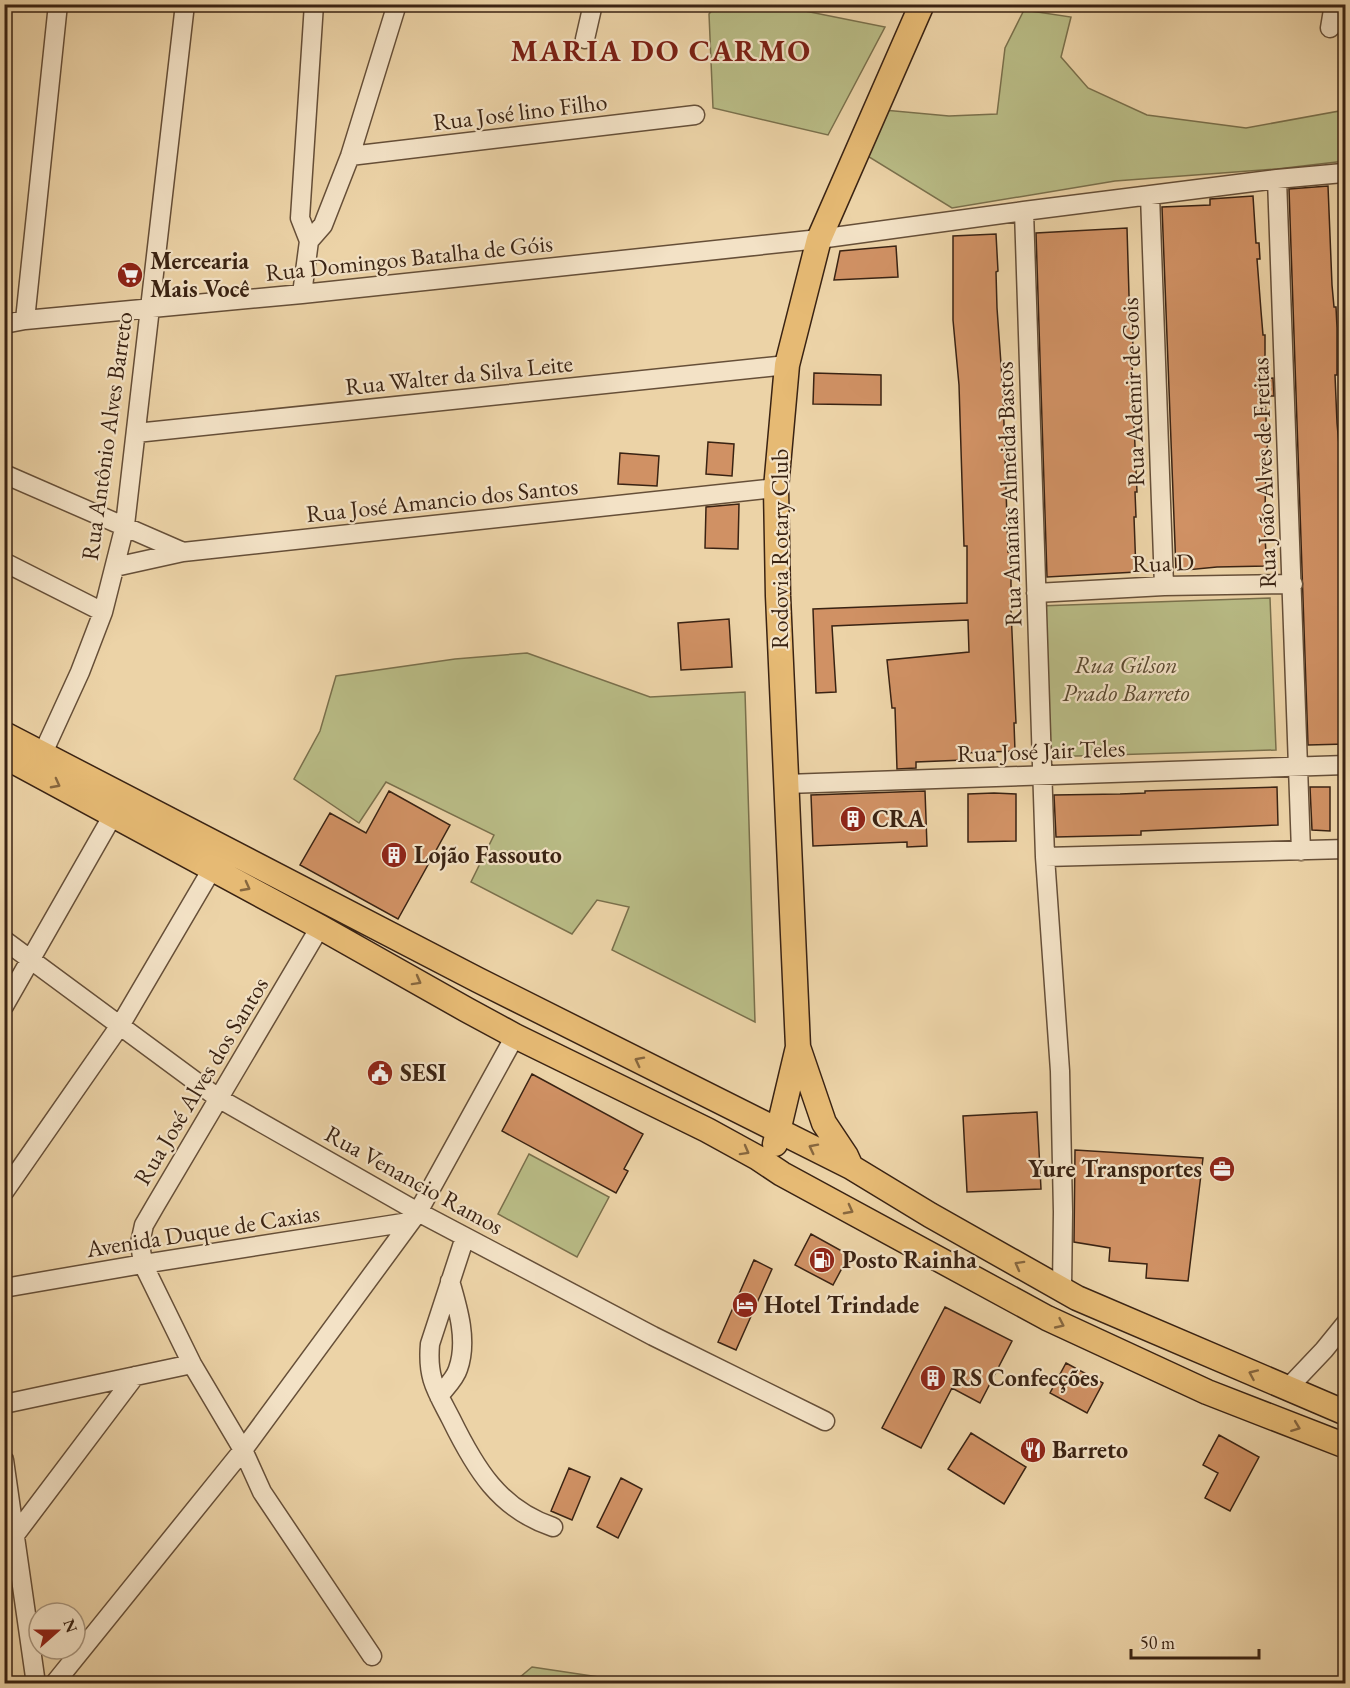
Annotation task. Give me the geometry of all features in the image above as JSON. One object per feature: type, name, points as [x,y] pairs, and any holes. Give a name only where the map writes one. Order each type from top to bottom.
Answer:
[{"type":"main road","name":"Rodovia Rotary Club","points":[[798,1047],[778,596],[776,488],[787,365],[819,239],[922,4]]},
{"type":"main road","points":[[4,734],[478,980],[851,1167],[930,1215],[1088,1302],[1346,1413]]},
{"type":"main road","points":[[4,756],[320,927],[515,1036],[707,1130],[782,1174],[1032,1309],[1207,1392],[1346,1446]]},
{"type":"main road","points":[[467,1010],[478,980]]},
{"type":"main road","points":[[769,1165],[798,1047]]},
{"type":"main road","points":[[798,1047],[824,1123],[851,1167]]},
{"type":"main road","points":[[1032,1309],[1054,1284]]},
{"type":"street","points":[[25,320],[58,4]]},
{"type":"street","name":"Rua Antônio Alves Barreto","points":[[42,754],[80,672],[103,612],[116,567],[124,525],[184,4]]},
{"type":"street","points":[[302,294],[309,241],[300,218],[314,4]]},
{"type":"street","points":[[309,241],[323,225],[350,156],[398,4]]},
{"type":"street","points":[[585,39],[593,4]]},
{"type":"street","points":[[1330,27],[1334,4]]},
{"type":"street","name":"Rua José lino Filho","points":[[350,156],[695,115]]},
{"type":"street","points":[[819,239],[1277,179],[1343,173]]},
{"type":"street","name":"Rua João Alves de Freitas","points":[[1277,179],[1293,584],[1300,851]]},
{"type":"street","name":"Rua Ademir de Gois","points":[[1150,195],[1164,586]]},
{"type":"street","name":"Rua Ananias Almeida Bastos","points":[[1024,211],[1045,857],[1060,1071],[1063,1212],[1054,1284]]},
{"type":"street","name":"Rua Domingos Batalha de Góis","points":[[4,324],[25,320],[302,294],[819,239]]},
{"type":"street","name":"Rua Walter da Silva Leite","points":[[136,434],[787,365]]},
{"type":"street","points":[[4,474],[183,552]]},
{"type":"street","name":"Rua José Amancio dos Santos","points":[[116,567],[183,552],[776,488]]},
{"type":"street","points":[[4,562],[103,612]]},
{"type":"street","name":"Rua D","points":[[1036,593],[1164,586],[1293,584]]},
{"type":"street","name":"Rua José Jair Teles","points":[[786,784],[1346,765]]},
{"type":"street","points":[[6,1000],[113,815]]},
{"type":"street","points":[[1045,857],[1346,849]]},
{"type":"street","points":[[4,1192],[121,1024],[212,869]]},
{"type":"street","name":"Rua José Alves dos Santos","points":[[143,1264],[140,1243],[144,1225],[320,927]]},
{"type":"street","name":"Rua Venancio Ramos","points":[[4,940],[121,1024],[218,1098],[413,1217],[465,1237],[653,1336],[825,1421]]},
{"type":"street","points":[[54,1683],[243,1450],[413,1217],[515,1036]]},
{"type":"street","name":"Avenida Duque de Caxias","points":[[4,1288],[413,1217]]},
{"type":"street","points":[[465,1237],[430,1344],[431,1381],[466,1449],[489,1484],[513,1507],[533,1520],[553,1527]]},
{"type":"street","points":[[143,1264],[192,1364],[243,1450],[262,1492],[372,1656]]},
{"type":"street","points":[[439,1396],[458,1370],[461,1352],[458,1306],[450,1281]]},
{"type":"street","points":[[1287,1389],[1346,1323]]},
{"type":"street","points":[[4,1404],[192,1364]]},
{"type":"street","points":[[15,1535],[135,1376]]},
{"type":"street","points":[[4,1460],[36,1683]]},
{"type":"green space","points":[[716,5],[775,5],[885,27],[828,135],[713,108],[709,14]]},
{"type":"green space","points":[[1024,10],[1071,17],[1061,57],[1088,88],[1147,115],[1246,128],[1345,110],[1345,161],[1277,169],[1115,181],[952,208],[861,152],[884,110],[949,116],[997,114],[1005,48]]},
{"type":"green space","name":"Rua Gilson Prado Barreto","points":[[1270,598],[1276,750],[1044,757],[1038,606]]},
{"type":"green space","points":[[527,653],[650,697],[745,692],[755,1022],[612,950],[629,907],[597,900],[572,934],[471,882],[494,835],[386,782],[359,823],[294,779],[320,731],[336,676],[455,659]]},
{"type":"green space","points":[[529,1154],[609,1197],[577,1257],[498,1214]]},
{"type":"green space","points":[[532,1667],[639,1683],[513,1683]]},
{"type":"building","points":[[1328,186],[1332,285],[1337,328],[1337,375],[1335,375],[1337,423],[1343,490],[1346,744],[1308,745],[1289,189]]},
{"type":"building","points":[[1253,196],[1256,243],[1259,243],[1260,259],[1257,259],[1263,335],[1265,335],[1265,379],[1273,378],[1274,396],[1265,396],[1268,464],[1266,464],[1265,510],[1263,510],[1267,566],[1176,571],[1162,207],[1210,205],[1210,199]]},
{"type":"building","points":[[1127,228],[1133,334],[1132,378],[1137,492],[1135,492],[1136,517],[1134,517],[1136,572],[1047,577],[1036,233]]},
{"type":"building","points":[[996,234],[1008,552],[1011,551],[1015,751],[964,753],[964,760],[916,762],[916,768],[897,769],[895,708],[892,708],[887,660],[969,652],[968,620],[832,626],[836,692],[816,693],[813,609],[967,603],[967,546],[964,546],[959,385],[953,320],[953,236]]},
{"type":"building","points":[[896,246],[898,277],[834,280],[840,251]]},
{"type":"building","points":[[814,373],[881,375],[881,405],[813,404]]},
{"type":"building","points":[[708,442],[734,444],[732,476],[706,474]]},
{"type":"building","points":[[620,453],[659,456],[657,486],[618,484]]},
{"type":"building","points":[[739,504],[738,549],[705,548],[706,507]]},
{"type":"building","points":[[729,619],[732,667],[681,670],[678,623]]},
{"type":"building","points":[[1277,787],[1278,825],[1141,831],[1141,835],[1056,837],[1054,795]]},
{"type":"building","points":[[1310,787],[1330,787],[1330,831],[1312,830]]},
{"type":"building","name":"Lojão Fassouto","points":[[389,791],[450,825],[398,919],[300,865],[330,813],[366,833]]},
{"type":"building","name":"CRA","points":[[925,791],[927,846],[907,847],[907,842],[813,846],[811,795]]},
{"type":"building","points":[[968,794],[1016,794],[1016,841],[968,842]]},
{"type":"building","points":[[532,1074],[643,1134],[624,1169],[628,1171],[616,1193],[502,1131]]},
{"type":"building","points":[[1037,1112],[1041,1189],[967,1192],[963,1116]]},
{"type":"building","points":[[1075,1150],[1203,1158],[1188,1281],[1146,1278],[1147,1264],[1109,1261],[1110,1248],[1074,1242]]},
{"type":"building","name":"Posto Rainha","points":[[811,1234],[849,1255],[833,1285],[795,1265]]},
{"type":"building","name":"Hotel Trindade","points":[[754,1260],[772,1269],[736,1350],[718,1342]]},
{"type":"building","name":"RS Confecções","points":[[945,1307],[1012,1341],[980,1403],[952,1388],[921,1448],[882,1428]]},
{"type":"building","points":[[1066,1363],[1103,1383],[1087,1413],[1050,1393]]},
{"type":"building","points":[[971,1433],[1026,1467],[1004,1504],[948,1469]]},
{"type":"building","points":[[1219,1435],[1259,1457],[1230,1511],[1205,1498],[1218,1473],[1203,1465]]},
{"type":"building","points":[[569,1468],[590,1477],[572,1520],[551,1511]]},
{"type":"building","points":[[621,1478],[642,1489],[618,1538],[597,1527]]},
{"type":"place","name":"Mercearia Mais Você","points":[[130,275]]},
{"type":"place","name":"CRA","points":[[853,819]]},
{"type":"place","name":"Lojão Fassouto","points":[[394,855]]},
{"type":"place","name":"SESI","points":[[380,1073]]},
{"type":"place","name":"Yure Transportes","points":[[1222,1169]]},
{"type":"place","name":"Posto Rainha","points":[[822,1260]]},
{"type":"place","name":"Hotel Trindade","points":[[745,1305]]},
{"type":"place","name":"RS Confecções","points":[[933,1378]]},
{"type":"place","name":"Barreto","points":[[1033,1450]]},
{"type":"district","name":"MARIA DO CARMO","points":[[661,51]]}]
